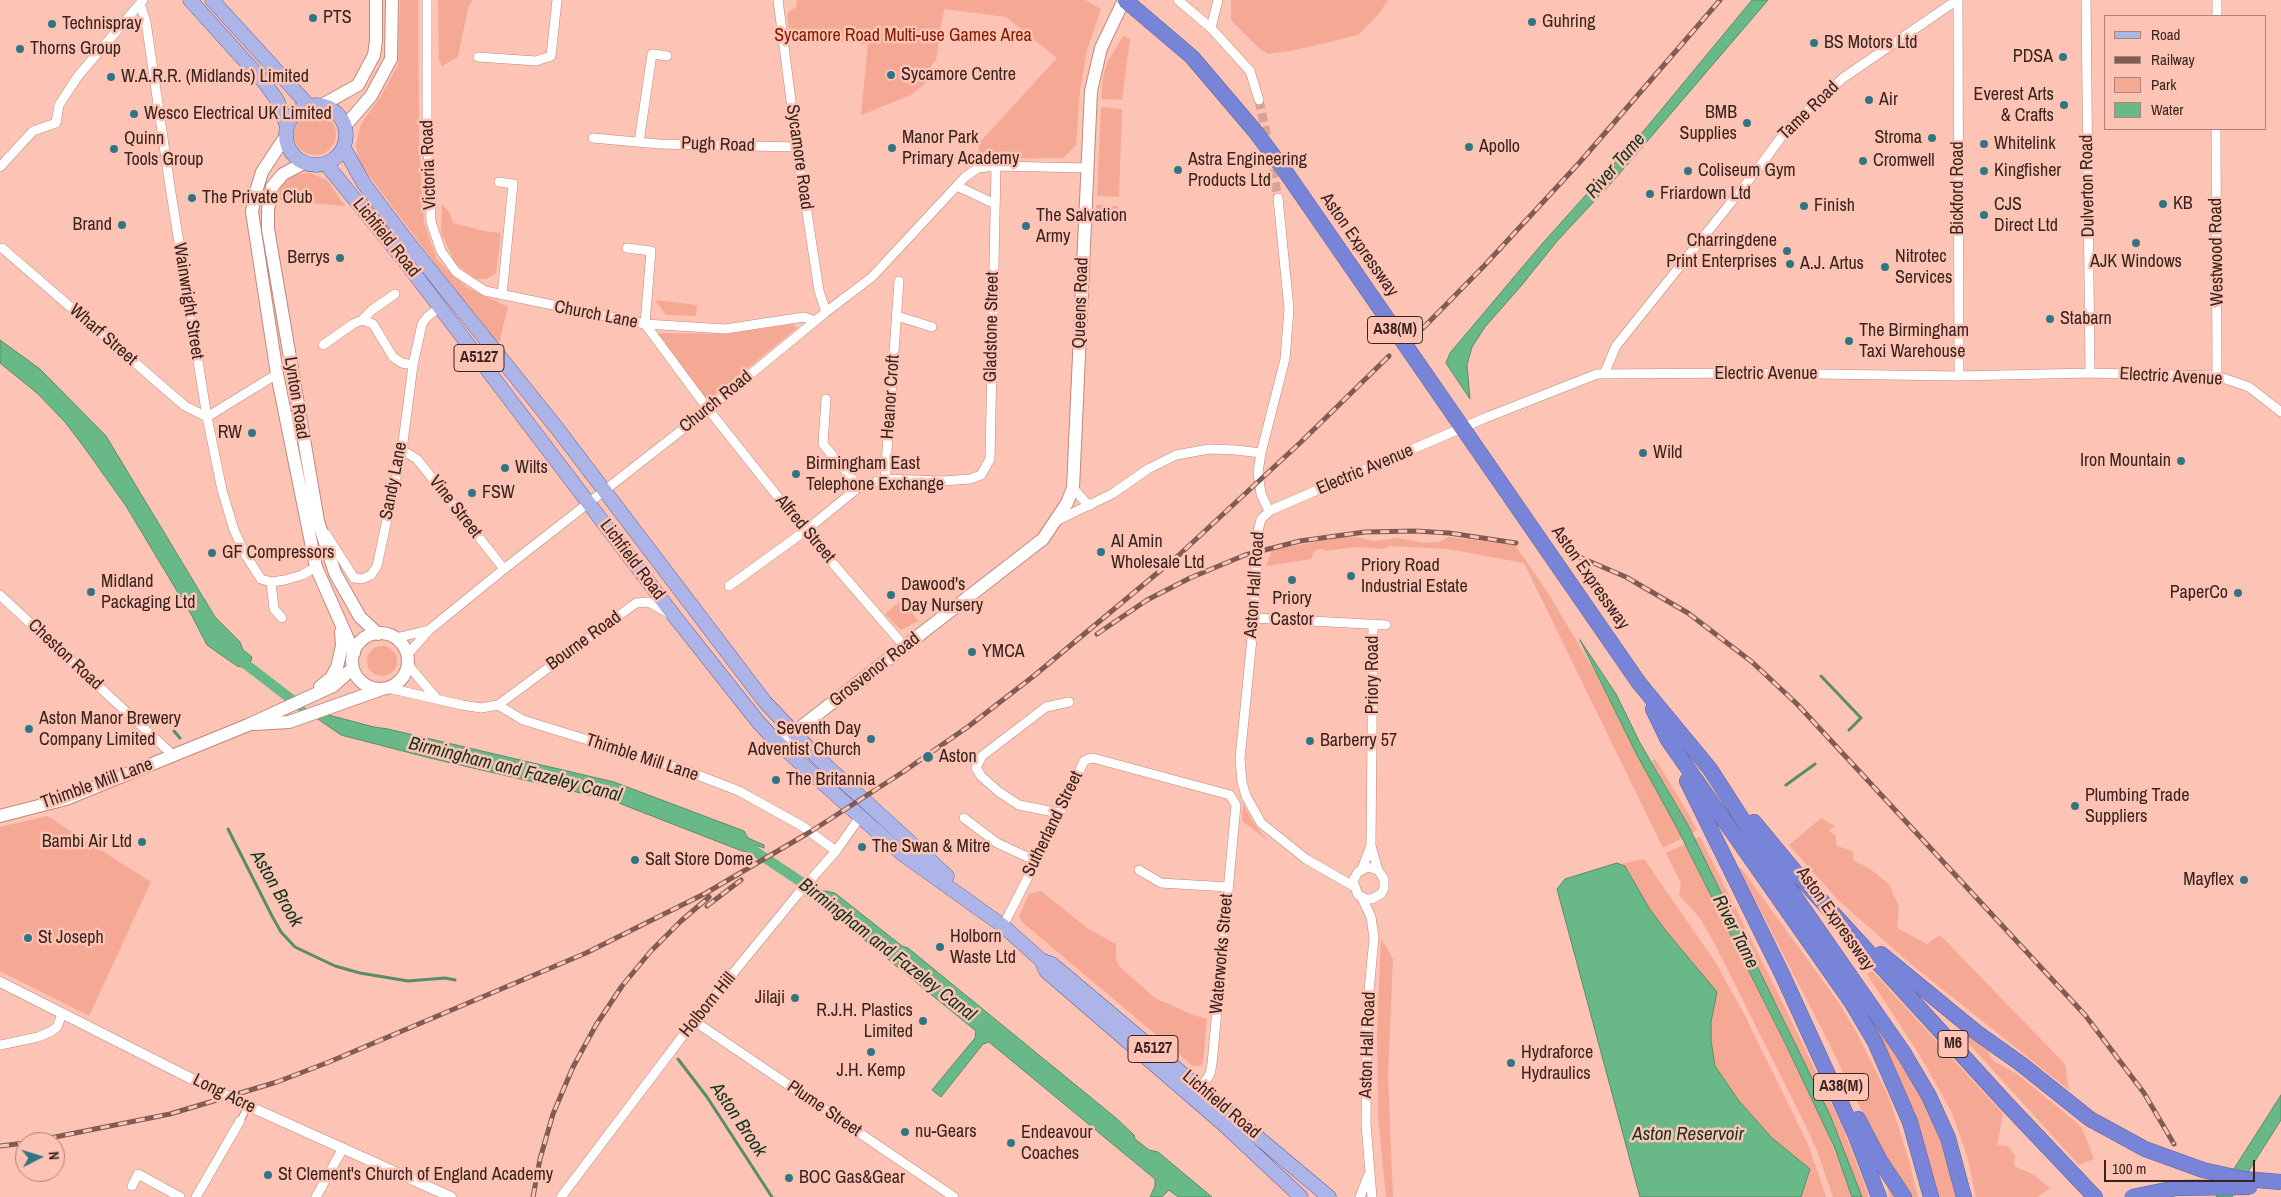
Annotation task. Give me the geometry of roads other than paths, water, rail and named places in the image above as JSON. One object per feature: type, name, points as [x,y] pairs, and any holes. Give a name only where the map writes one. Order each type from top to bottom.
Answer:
[{"type":"highway","name":"Aston Expressway","points":[[1124,0],[1192,57],[1285,170],[1639,683],[1710,769]]},
{"type":"highway","name":"Aston Expressway","points":[[1639,683],[1668,740],[1852,1004],[1875,1042],[1910,1122],[1931,1197]]},
{"type":"highway","name":"A38(M)","points":[[1668,740],[1783,976],[1855,1134],[1879,1197]]},
{"type":"highway","name":"M6","points":[[1710,769],[1791,878],[1976,1032],[2090,1118],[2145,1149],[2203,1170],[2244,1179],[2281,1182]]},
{"type":"highway","name":"Aston Expressway","points":[[1791,878],[1923,1084],[1948,1138],[1964,1197]]},
{"type":"highway","name":"M6","points":[[1838,918],[2095,1197]]},
{"type":"highway","name":"A38(M)","points":[[1783,976],[1880,1160],[1904,1197]]},
{"type":"highway","points":[[2132,1197],[2166,1189],[2192,1187],[2281,1186]]},
{"type":"main road","points":[[190,0],[265,83],[277,100],[291,152],[304,163],[315,166],[326,164],[336,158],[344,148],[347,133],[337,112],[315,105],[212,0]]},
{"type":"main road","points":[[286,131],[295,113],[358,85],[374,55],[376,42],[376,0]]},
{"type":"main road","points":[[345,126],[371,96],[391,59],[392,0]]},
{"type":"main road","name":"Queens Road","points":[[1058,520],[1072,488],[1091,91],[1095,70],[1108,31],[1124,0]]},
{"type":"main road","name":"Lynton Road","points":[[286,131],[262,172],[252,212],[277,374],[316,567],[354,653]]},
{"type":"main road","name":"Lichfield Road","points":[[344,148],[364,184],[410,245],[503,359],[740,671],[793,733],[830,770],[984,911]]},
{"type":"main road","name":"Lynton Road","points":[[304,163],[283,174],[272,187],[268,210],[268,229],[318,521],[335,573],[360,617],[378,634]]},
{"type":"main road","name":"Lichfield Road","points":[[326,164],[440,307],[675,617],[759,723],[779,744],[901,852],[1003,926],[1041,960],[1046,971],[1328,1197]]},
{"type":"main road","name":"Grosvenor Road","points":[[779,744],[1043,539],[1058,520]]},
{"type":"main road","name":"Lynton Road","points":[[309,697],[331,678],[337,667],[342,646],[340,623],[336,612]]},
{"type":"main road","points":[[378,634],[396,638],[405,648],[408,660],[402,679],[386,689],[368,686],[361,682],[353,668],[354,653],[363,640],[378,634]]},
{"type":"main road","name":"Thimble Mill Lane","points":[[0,816],[66,800],[248,725],[333,686],[353,668]]},
{"type":"main road","name":"Thimble Mill Lane","points":[[248,725],[289,722],[386,689]]},
{"type":"main road","name":"Lichfield Road","points":[[1197,1093],[1301,1197]]},
{"type":"street","name":"Victoria Road","points":[[428,0],[427,117],[431,222],[441,251],[456,272],[485,291],[502,295]]},
{"type":"street","points":[[478,57],[536,61],[551,56],[557,0]]},
{"type":"street","name":"Sycamore Road","points":[[778,0],[796,147],[819,291],[826,312]]},
{"type":"street","points":[[1178,0],[1211,28],[1250,71],[1259,100]]},
{"type":"street","points":[[1211,28],[1218,0]]},
{"type":"street","name":"Tame Road","points":[[1604,374],[1616,346],[1788,128],[1843,78],[1957,0]]},
{"type":"street","name":"Bickford Road","points":[[1957,0],[1959,376]]},
{"type":"street","name":"Dulverton Road","points":[[2086,0],[2090,373]]},
{"type":"street","points":[[2216,15],[2217,0]]},
{"type":"street","points":[[0,167],[33,131],[56,123],[59,106],[78,76],[142,2]]},
{"type":"street","name":"Wainwright Street","points":[[142,2],[207,417],[222,490],[234,530],[245,554],[261,579],[271,582]]},
{"type":"street","points":[[639,142],[652,54],[667,56]]},
{"type":"street","name":"Westwood Road","points":[[2216,130],[2217,376]]},
{"type":"street","name":"Pugh Road","points":[[593,138],[639,142],[796,147]]},
{"type":"street","points":[[826,312],[872,276],[965,177],[978,168],[996,166],[1086,168]]},
{"type":"street","name":"Gladstone Street","points":[[885,479],[943,481],[970,479],[981,475],[990,459],[996,166]]},
{"type":"street","points":[[499,182],[513,184],[502,295]]},
{"type":"street","points":[[957,186],[995,204]]},
{"type":"street","name":"Aston Hall Road","points":[[1278,198],[1289,309],[1288,336],[1285,359],[1258,472],[1262,498],[1269,511],[1261,520],[1258,531],[1254,618],[1240,759],[1242,782],[1246,796],[1261,823],[1275,836],[1318,867],[1353,886],[1362,898],[1371,917],[1374,952],[1367,1012],[1366,1124],[1372,1197]]},
{"type":"street","name":"Wharf Street","points":[[2,248],[185,406],[207,417]]},
{"type":"street","points":[[627,248],[651,251],[645,324]]},
{"type":"street","name":"Heanor Croft","points":[[885,479],[899,281]]},
{"type":"street","points":[[323,345],[362,320],[372,310],[395,294]]},
{"type":"street","name":"Church Lane","points":[[502,295],[645,324],[725,329],[804,317],[815,321]]},
{"type":"street","name":"Sandy Lane","points":[[318,521],[354,578],[362,579],[371,575],[378,560],[402,450],[413,365],[422,324],[427,317],[440,307]]},
{"type":"street","name":"Church Road","points":[[588,503],[708,409],[826,312]]},
{"type":"street","points":[[896,316],[932,327]]},
{"type":"street","points":[[362,320],[372,324],[393,357],[402,363],[413,365]]},
{"type":"street","name":"Alfred Street","points":[[645,324],[708,409],[805,531],[905,647]]},
{"type":"street","name":"Electric Avenue","points":[[1269,511],[1485,418],[1588,377],[1604,374],[1747,372],[1959,376],[2090,373],[2217,376],[2250,387],[2280,410]]},
{"type":"street","points":[[207,417],[277,374]]},
{"type":"street","points":[[826,399],[822,444],[859,487]]},
{"type":"street","name":"Vine Street","points":[[402,450],[417,459],[504,569]]},
{"type":"street","name":"Grosvenor Road","points":[[1058,520],[1112,494],[1148,469],[1176,455],[1209,450],[1236,450],[1261,453]]},
{"type":"street","points":[[729,586],[805,531],[859,487],[885,479]]},
{"type":"street","points":[[1072,488],[1089,506]]},
{"type":"street","points":[[437,700],[408,660],[429,630],[588,503]]},
{"type":"street","points":[[282,618],[274,609],[271,582],[302,575],[316,567]]},
{"type":"street","name":"Cheston Road","points":[[0,595],[174,756]]},
{"type":"street","name":"Bourne Road","points":[[498,705],[636,603],[649,602],[675,617]]},
{"type":"street","name":"Priory Road","points":[[1254,618],[1386,625]]},
{"type":"street","name":"Priory Road","points":[[1373,624],[1371,845],[1378,870]]},
{"type":"street","points":[[396,638],[429,630]]},
{"type":"street","points":[[386,689],[481,708],[498,705]]},
{"type":"street","points":[[1059,813],[1019,805],[999,792],[980,776],[976,768],[982,756],[1046,707],[1069,702]]},
{"type":"street","name":"Thimble Mill Lane","points":[[498,705],[523,720],[682,769],[739,791],[802,826],[836,851]]},
{"type":"street","name":"Sutherland Street","points":[[1003,926],[1084,761],[1093,758],[1230,795],[1236,805]]},
{"type":"street","name":"Waterworks Street","points":[[1197,1093],[1210,1074],[1212,1064],[1236,805]]},
{"type":"street","name":"Holborn Hill","points":[[561,1197],[694,1021],[797,894],[836,851],[860,817]]},
{"type":"street","points":[[964,818],[997,843],[1036,862]]},
{"type":"street","name":"Priory Road","points":[[1360,870],[1371,845]]},
{"type":"street","points":[[1338,877],[1368,867],[1378,870]]},
{"type":"street","points":[[1139,870],[1162,883],[1228,887]]},
{"type":"street","points":[[1353,886],[1353,881],[1360,870]]},
{"type":"street","name":"Aston Hall Road","points":[[1371,917],[1377,897],[1384,889],[1385,884],[1384,878],[1378,870]]},
{"type":"street","points":[[1362,898],[1377,897]]},
{"type":"street","name":"Long Acre","points":[[0,982],[246,1105],[343,1148],[437,1194],[451,1197]]},
{"type":"street","points":[[0,1045],[38,1037],[50,1032],[57,1027],[62,1014]]},
{"type":"street","name":"Plume Street","points":[[694,1021],[954,1197]]},
{"type":"street","points":[[196,1197],[240,1121],[246,1105]]},
{"type":"street","points":[[316,1197],[343,1148]]},
{"type":"street","name":"Aston Hall Road","points":[[1360,1197],[1369,1173]]},
{"type":"street","points":[[132,1186],[138,1174],[180,1197]]},
{"type":"water","name":"River Tame","points":[[1752,0],[1768,0],[1614,180],[1558,240],[1485,327],[1472,347],[1467,365],[1470,399],[1446,363],[1450,353],[1541,245],[1647,127]]},
{"type":"water","points":[[0,340],[40,369],[106,436],[215,617],[240,642],[243,650],[252,657],[251,661],[247,661],[251,669],[237,666],[207,645],[192,616],[126,506],[84,447],[65,422],[37,393],[0,363]]},
{"type":"water","name":"River Tame","points":[[1580,640],[1616,694],[1640,743],[1688,825],[1830,1115],[1862,1197],[1852,1197],[1834,1146],[1786,1045]]},
{"type":"water","points":[[302,708],[374,727],[614,782],[744,831],[748,838],[764,845],[764,848],[752,844],[757,853],[742,851],[611,800],[430,758],[341,735]]},
{"type":"water","name":"Aston Reservoir","points":[[1617,863],[1625,866],[1649,908],[1717,992],[1711,1022],[1711,1040],[1715,1066],[1739,1101],[1772,1138],[1810,1169],[1801,1197],[1640,1197],[1557,889],[1565,879]]},
{"type":"water","points":[[815,889],[835,893],[902,946],[908,948],[1116,1118],[1134,1135],[1135,1139],[1149,1150],[1158,1152],[1212,1197],[1178,1197],[1169,1190],[1162,1197],[1150,1197],[1155,1186],[1155,1179],[989,1042],[983,1044],[941,1097],[932,1090],[975,1038],[976,1031],[819,903],[812,892]]},
{"type":"water","points":[[2281,1095],[2281,1120],[2232,1197],[2216,1197]]},
{"type":"waterway","name":"Birmingham and Fazeley Canal","points":[[243,662],[300,706]]},
{"type":"waterway","points":[[1821,676],[1861,718],[1849,730]]},
{"type":"waterway","name":"Aston Brook","points":[[174,731],[180,738]]},
{"type":"waterway","points":[[1786,785],[1815,764]]},
{"type":"waterway","name":"Aston Brook","points":[[228,829],[281,932],[295,947],[335,966],[360,973],[408,981],[445,978],[455,980]]},
{"type":"waterway","name":"Birmingham and Fazeley Canal","points":[[747,846],[824,897]]},
{"type":"waterway","name":"Aston Brook","points":[[678,1059],[707,1097],[772,1197]]},
{"type":"tunnel","points":[[1259,100],[1268,143]]},
{"type":"tunnel","points":[[1270,156],[1278,198]]},
{"type":"railway","points":[[1423,328],[1484,266],[1580,162],[1720,0]]},
{"type":"railway","points":[[65,1135],[170,1114],[277,1082],[329,1062],[586,953],[706,893],[810,832],[903,772],[969,726],[1035,675],[1179,555],[1301,442],[1389,356]]},
{"type":"railway","points":[[1097,634],[1147,600],[1190,578],[1245,555],[1300,541],[1365,532],[1415,531],[1449,533],[1516,543]]},
{"type":"railway","points":[[1577,556],[1626,577],[1688,613],[1752,662],[1797,704],[2085,1015],[2144,1093],[2174,1144]]},
{"type":"railway","points":[[707,906],[741,880]]},
{"type":"railway","points":[[533,1197],[540,1159],[553,1114],[573,1067],[596,1025],[622,986],[651,951],[681,921],[709,897]]},
{"type":"railway","points":[[0,1146],[15,1144]]},
{"type":"place","name":"PTS","points":[[313,18]]},
{"type":"place","name":"Guhring","points":[[1532,22]]},
{"type":"place","name":"Technispray","points":[[52,24]]},
{"type":"place","name":"BS Motors Ltd","points":[[1814,43]]},
{"type":"place","name":"Thorns Group","points":[[20,49]]},
{"type":"place","name":"PDSA","points":[[2063,57]]},
{"type":"place","name":"Sycamore Centre","points":[[891,75]]},
{"type":"place","name":"W.A.R.R. (Midlands) Limited","points":[[111,77]]},
{"type":"place","name":"Air","points":[[1869,100]]},
{"type":"place","name":"Everest Arts & Crafts","points":[[2064,105]]},
{"type":"place","name":"Wesco Electrical UK Limited","points":[[134,114]]},
{"type":"place","name":"BMB Supplies","points":[[1747,123]]},
{"type":"place","name":"Stroma","points":[[1932,138]]},
{"type":"place","name":"Whitelink","points":[[1984,144]]},
{"type":"place","name":"Apollo","points":[[1469,147]]},
{"type":"place","name":"Manor Park Primary Academy","points":[[892,148]]},
{"type":"place","name":"Quinn Tools Group","points":[[114,149]]},
{"type":"place","name":"Cromwell","points":[[1863,161]]},
{"type":"place","name":"Astra Engineering Products Ltd","points":[[1178,170]]},
{"type":"place","name":"Coliseum Gym","points":[[1688,171]]},
{"type":"place","name":"Kingfisher","points":[[1984,171]]},
{"type":"place","name":"Friardown Ltd","points":[[1650,194]]},
{"type":"place","name":"The Private Club","points":[[192,198]]},
{"type":"place","name":"KB","points":[[2163,204]]},
{"type":"place","name":"Finish","points":[[1804,206]]},
{"type":"place","name":"CJS Direct Ltd","points":[[1984,215]]},
{"type":"place","name":"Brand","points":[[122,225]]},
{"type":"place","name":"The Salvation Army","points":[[1026,226]]},
{"type":"place","name":"AJK Windows","points":[[2136,243]]},
{"type":"place","name":"Charringdene Print Enterprises","points":[[1787,251]]},
{"type":"place","name":"Berrys","points":[[340,258]]},
{"type":"place","name":"A.J. Artus","points":[[1790,264]]},
{"type":"place","name":"Nitrotec Services","points":[[1885,267]]},
{"type":"place","name":"Stabarn","points":[[2050,319]]},
{"type":"place","name":"The Birmingham Taxi Warehouse","points":[[1849,341]]},
{"type":"place","name":"RW","points":[[252,433]]},
{"type":"place","name":"Wild","points":[[1643,453]]},
{"type":"place","name":"Iron Mountain","points":[[2181,461]]},
{"type":"place","name":"Wilts","points":[[505,468]]},
{"type":"place","name":"Birmingham East Telephone Exchange","points":[[796,474]]},
{"type":"place","name":"FSW","points":[[472,493]]},
{"type":"place","name":"Al Amin Wholesale Ltd","points":[[1101,552]]},
{"type":"place","name":"GF Compressors","points":[[212,553]]},
{"type":"place","name":"Priory Road Industrial Estate","points":[[1351,576]]},
{"type":"place","name":"Priory Castor","points":[[1292,580]]},
{"type":"place","name":"Midland Packaging Ltd","points":[[91,592]]},
{"type":"place","name":"PaperCo","points":[[2238,593]]},
{"type":"place","name":"Dawood's Day Nursery","points":[[891,595]]},
{"type":"place","name":"YMCA","points":[[972,652]]},
{"type":"place","name":"Aston Manor Brewery Company Limited","points":[[29,729]]},
{"type":"place","name":"Seventh Day Adventist Church","points":[[871,739]]},
{"type":"place","name":"Barberry 57","points":[[1310,741]]},
{"type":"place","name":"Aston","points":[[928,757]]},
{"type":"place","name":"The Britannia","points":[[776,780]]},
{"type":"place","name":"Plumbing Trade Suppliers","points":[[2075,806]]},
{"type":"place","name":"Bambi Air Ltd","points":[[142,842]]},
{"type":"place","name":"The Swan & Mitre","points":[[862,847]]},
{"type":"place","name":"Salt Store Dome","points":[[635,860]]},
{"type":"place","name":"Mayflex","points":[[2244,880]]},
{"type":"place","name":"St Joseph","points":[[28,938]]},
{"type":"place","name":"Holborn Waste Ltd","points":[[940,947]]},
{"type":"place","name":"Jilaji","points":[[795,998]]},
{"type":"place","name":"R.J.H. Plastics Limited","points":[[923,1021]]},
{"type":"place","name":"J.H. Kemp","points":[[871,1052]]},
{"type":"place","name":"Hydraforce Hydraulics","points":[[1511,1063]]},
{"type":"place","name":"nu-Gears","points":[[905,1132]]},
{"type":"place","name":"Endeavour Coaches","points":[[1011,1143]]},
{"type":"place","name":"St Clement's Church of England Academy","points":[[268,1175]]},
{"type":"place","name":"BOC Gas&Gear","points":[[789,1178]]},
{"type":"park label","name":"Sycamore Road Multi-use Games Area","points":[[903,36]]}]
